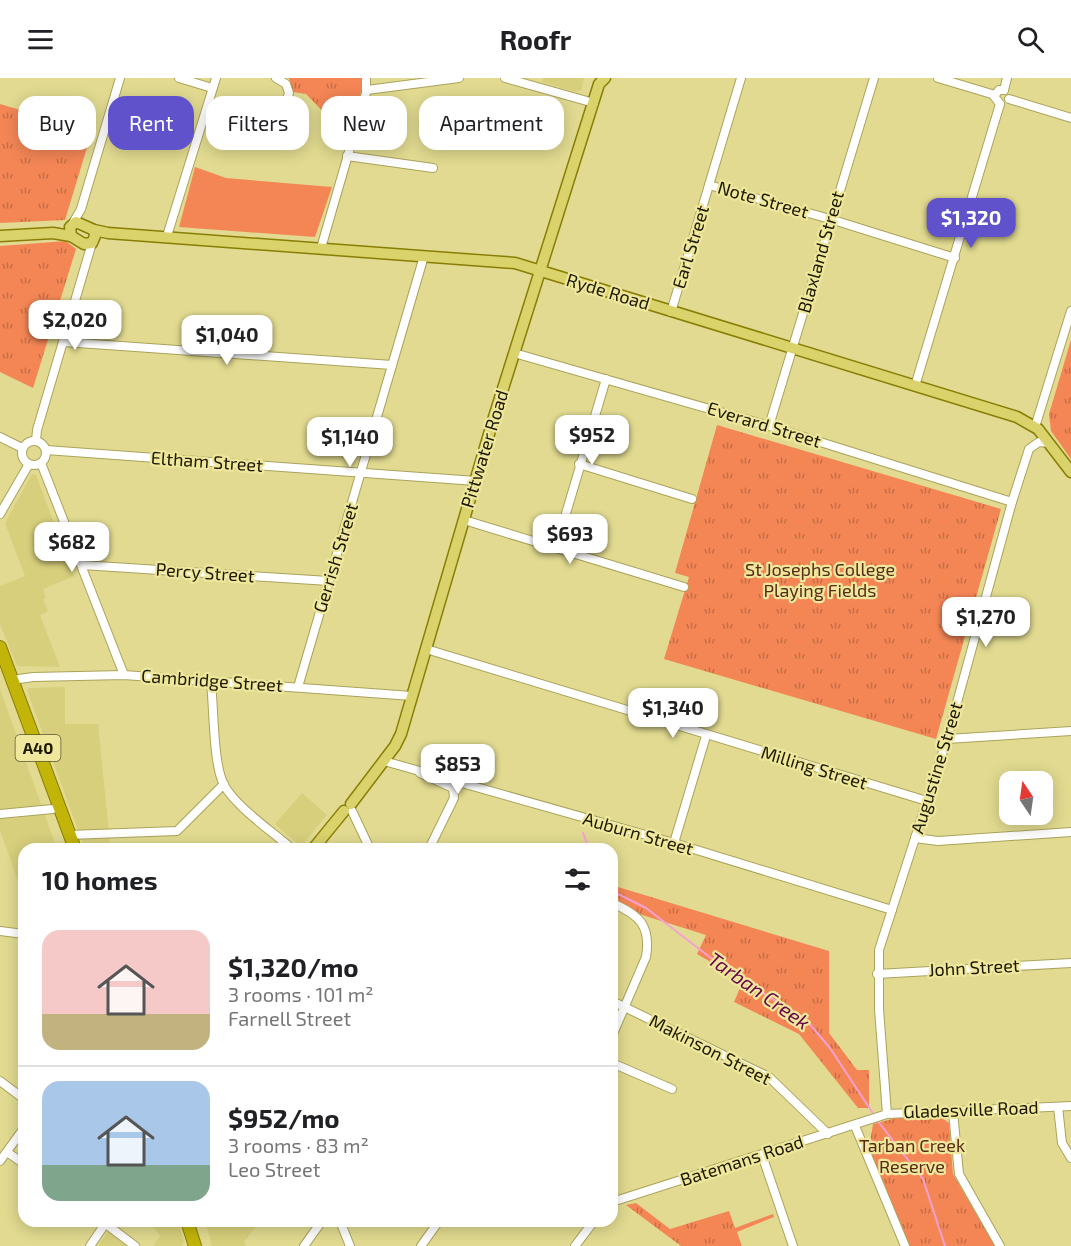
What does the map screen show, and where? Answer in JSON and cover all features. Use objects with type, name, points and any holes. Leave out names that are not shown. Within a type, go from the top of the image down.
[{"type":"highway","name":"A40","points":[[0,647],[72,843]]},
{"type":"highway","name":"A40","points":[[0,665],[66,843]]},
{"type":"highway","points":[[190,1227],[195,1246]]},
{"type":"highway","points":[[197,1227],[202,1246]]},
{"type":"main road","name":"Pittwater Road","points":[[318,843],[349,809],[399,740],[514,353],[601,80]]},
{"type":"main road","points":[[0,236],[53,233],[74,227]]},
{"type":"main road","points":[[74,227],[91,239]]},
{"type":"main road","points":[[74,227],[91,239]]},
{"type":"main road","name":"Ryde Road","points":[[91,239],[108,233],[167,236],[515,263],[1017,417],[1035,427],[1071,472]]},
{"type":"street","points":[[74,227],[120,78]]},
{"type":"street","points":[[178,78],[212,88]]},
{"type":"street","points":[[167,236],[216,78]]},
{"type":"street","points":[[276,78],[286,84],[288,96]]},
{"type":"street","points":[[321,248],[367,90],[366,78]]},
{"type":"street","points":[[367,90],[459,78]]},
{"type":"street","points":[[505,78],[594,103]]},
{"type":"street","name":"Earl Street","points":[[671,312],[741,78]]},
{"type":"street","name":"Blaxland Street","points":[[769,426],[874,78]]},
{"type":"street","points":[[938,78],[995,94]]},
{"type":"street","points":[[1004,90],[1007,78]]},
{"type":"street","points":[[1000,104],[995,100],[995,94],[999,90],[1008,92],[1009,99]]},
{"type":"street","points":[[915,386],[1000,104],[1009,99],[1071,118]]},
{"type":"street","points":[[347,156],[433,168]]},
{"type":"street","name":"Note Street","points":[[709,185],[830,219],[955,258]]},
{"type":"street","points":[[36,441],[37,430],[64,342],[91,239]]},
{"type":"street","name":"Gerrish Street","points":[[298,687],[424,256]]},
{"type":"street","points":[[1035,427],[1071,311]]},
{"type":"street","points":[[64,342],[392,365]]},
{"type":"street","name":"Everard Street","points":[[514,353],[769,426],[1012,502]]},
{"type":"street","points":[[556,547],[606,379]]},
{"type":"street","points":[[0,436],[22,448]]},
{"type":"street","points":[[22,448],[28,442],[36,441],[46,450],[41,463],[124,675]]},
{"type":"street","name":"Augustine Street","points":[[886,1115],[877,974],[879,950],[947,739],[1012,502],[1029,449],[1039,442],[1049,443]]},
{"type":"street","points":[[22,448],[23,458],[29,464],[41,463]]},
{"type":"street","name":"Eltham Street","points":[[46,450],[476,481]]},
{"type":"street","points":[[0,514],[29,464]]},
{"type":"street","points":[[579,464],[692,499]]},
{"type":"street","points":[[464,520],[684,587]]},
{"type":"street","name":"Percy Street","points":[[82,565],[329,581]]},
{"type":"street","name":"Milling Street","points":[[426,649],[706,736],[927,801]]},
{"type":"street","name":"Cambridge Street","points":[[12,680],[33,676],[124,675],[412,696]]},
{"type":"street","points":[[211,683],[218,761],[224,784],[233,798],[285,843]]},
{"type":"street","points":[[947,739],[1071,731]]},
{"type":"street","points":[[674,843],[706,736]]},
{"type":"street","name":"Auburn Street","points":[[384,761],[674,843],[892,910]]},
{"type":"street","points":[[411,768],[428,779],[453,788],[452,805],[432,843]]},
{"type":"street","points":[[69,835],[177,831],[224,784]]},
{"type":"street","points":[[0,814],[53,809]]},
{"type":"street","points":[[349,809],[367,843]]},
{"type":"street","points":[[915,838],[938,842],[1071,832]]},
{"type":"street","points":[[618,907],[637,918],[648,935],[646,957],[618,1023]]},
{"type":"street","points":[[0,931],[18,933]]},
{"type":"street","name":"John Street","points":[[877,974],[1071,963]]},
{"type":"street","name":"Makinson Street","points":[[618,1003],[769,1077],[828,1134]]},
{"type":"street","points":[[618,1066],[672,1089]]},
{"type":"street","points":[[0,1081],[18,1094]]},
{"type":"street","name":"Gladesville Road","points":[[872,1120],[886,1115],[1071,1106]]},
{"type":"street","points":[[1058,1107],[1062,1143],[1071,1158]]},
{"type":"street","points":[[953,1113],[959,1174],[1000,1246]]},
{"type":"street","name":"Batemans Road","points":[[618,1200],[872,1120]]},
{"type":"street","points":[[855,1126],[905,1246]]},
{"type":"street","points":[[0,1161],[18,1136]]},
{"type":"street","points":[[7,1152],[18,1160]]},
{"type":"street","points":[[762,1155],[793,1246]]},
{"type":"street","points":[[90,1246],[102,1227]]},
{"type":"street","points":[[111,1227],[135,1246]]},
{"type":"street","points":[[304,1246],[318,1227]]},
{"type":"street","points":[[342,1227],[350,1246]]},
{"type":"street","points":[[421,1246],[435,1227]]},
{"type":"street","points":[[575,1246],[589,1227]]},
{"type":"shaded area","points":[[543,78],[584,78],[581,90],[575,92],[542,82]]},
{"type":"shaded area","points":[[32,474],[36,475],[74,576],[43,589],[46,598],[43,599],[48,611],[40,615],[60,667],[17,666],[0,624],[0,586],[25,576],[5,523]]},
{"type":"shaded area","points":[[65,687],[65,724],[98,724],[110,843],[83,843],[27,690],[29,688]]},
{"type":"shaded area","points":[[0,689],[55,843],[18,843],[18,881],[0,830]]},
{"type":"shaded area","points":[[302,793],[327,815],[304,843],[297,843],[275,824]]},
{"type":"shaded area","points":[[153,1227],[180,1227],[184,1242],[181,1246],[153,1246],[160,1236]]},
{"type":"shaded area","points":[[207,1227],[255,1227],[244,1242],[246,1246],[212,1246]]},
{"type":"shaded area","points":[[108,1232],[127,1246],[98,1246]]},
{"type":"green space","points":[[289,78],[361,78],[360,96],[321,96],[321,110],[306,94],[293,92]]},
{"type":"green space","points":[[0,104],[18,109],[18,150],[86,150],[65,220],[0,223]]},
{"type":"green space","points":[[195,167],[226,178],[332,187],[315,237],[179,227]]},
{"type":"green space","points":[[66,241],[76,249],[33,388],[0,372],[0,246]]},
{"type":"green space","points":[[1071,340],[1071,459],[1051,431],[1049,414]]},
{"type":"green space","name":"St Josephs College Playing Fields","points":[[717,425],[1001,509],[936,739],[664,659],[689,577],[675,573]]},
{"type":"green space","points":[[618,887],[829,951],[829,1033],[857,1070],[869,1070],[869,1108],[858,1108],[799,1034],[734,1002],[743,981],[697,954],[706,935],[639,914],[618,903]]},
{"type":"green space","name":"Tarban Creek Reserve","points":[[941,1117],[949,1123],[953,1174],[995,1246],[909,1246],[869,1149],[873,1124],[896,1118]]},
{"type":"green space","points":[[636,1203],[670,1229],[729,1211],[735,1228],[773,1214],[774,1217],[737,1232],[742,1246],[681,1246],[626,1205]]},
{"type":"waterway","name":"Tarban Creek","points":[[583,833],[587,843]]},
{"type":"waterway","name":"Tarban Creek","points":[[618,894],[646,908],[724,968],[807,1021],[830,1048],[874,1115]]},
{"type":"waterway","name":"Tarban Creek","points":[[877,1120],[923,1179],[945,1246]]}]
